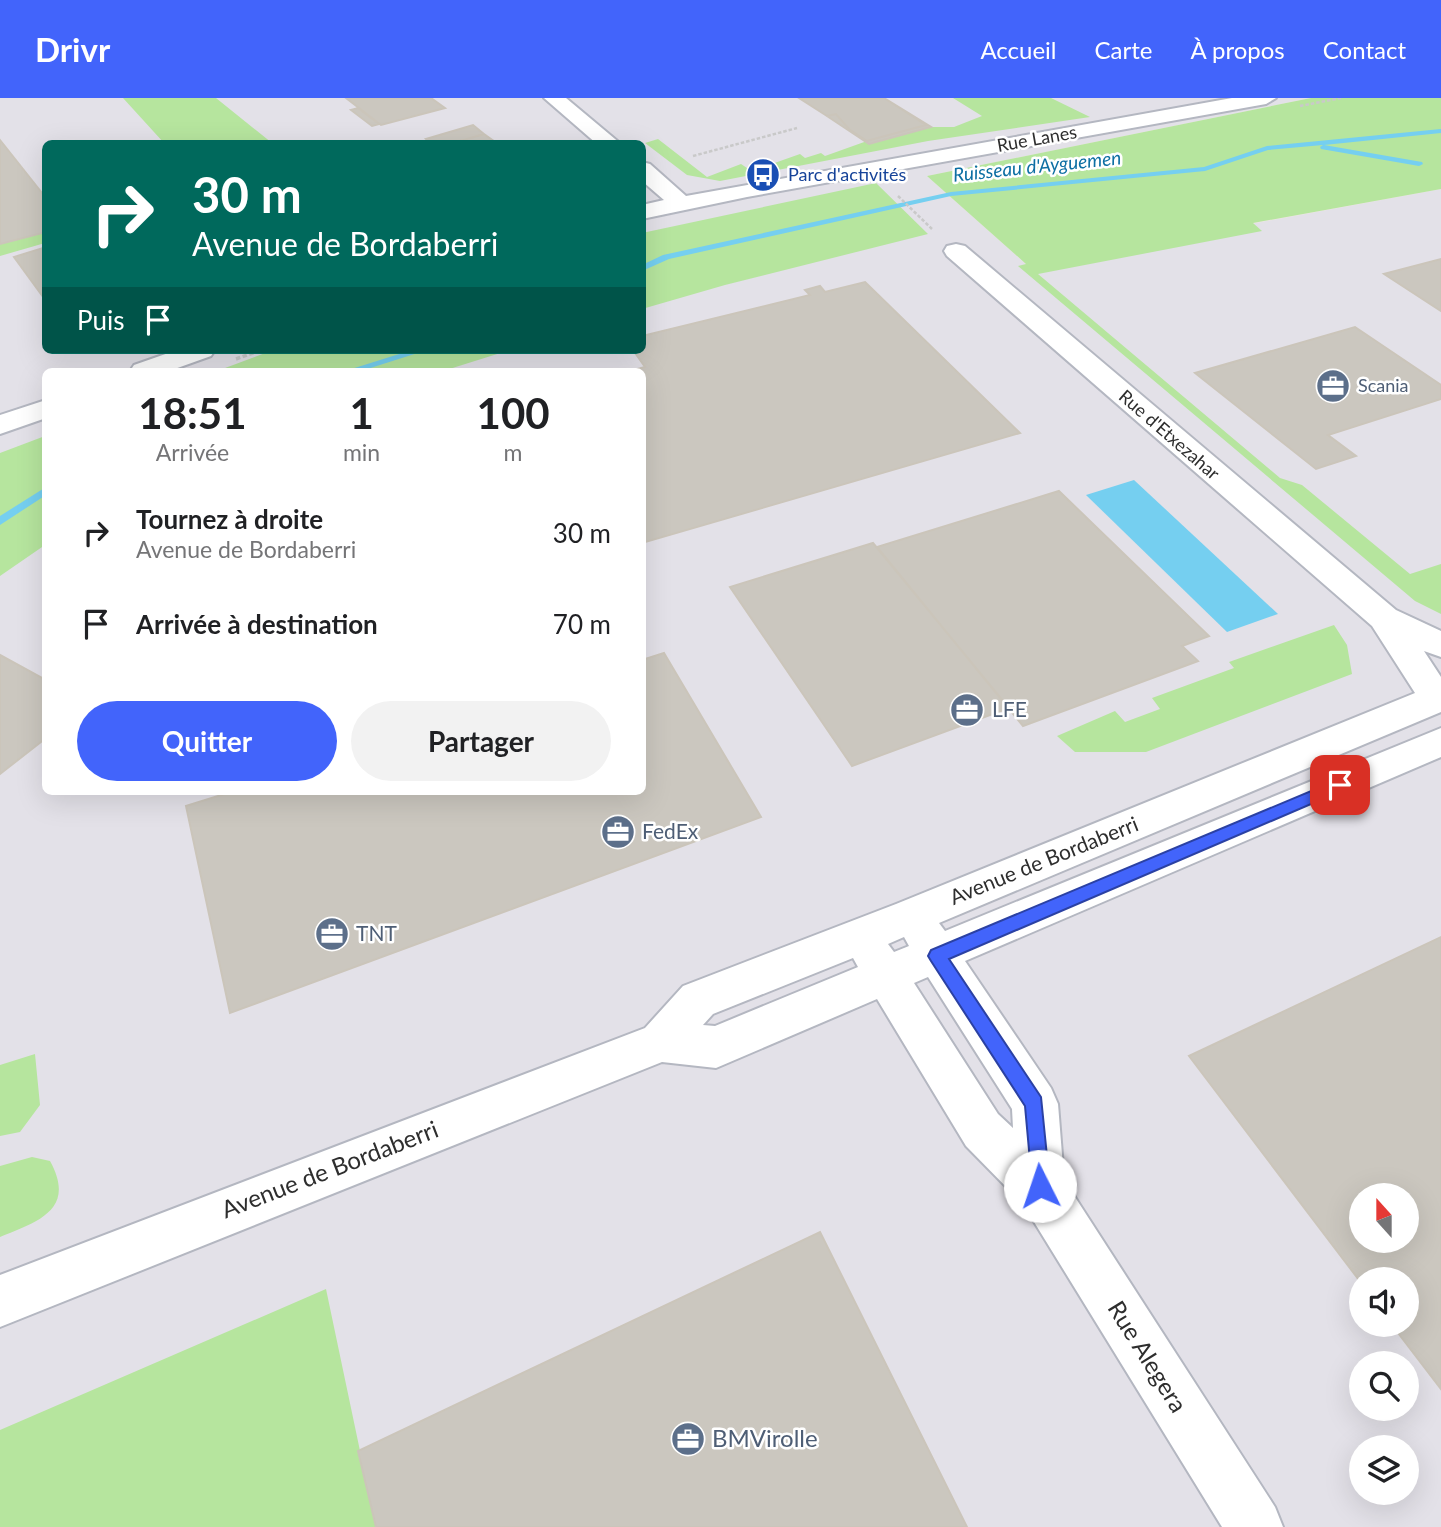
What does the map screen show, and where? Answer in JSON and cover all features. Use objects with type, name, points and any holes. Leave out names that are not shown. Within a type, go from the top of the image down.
[{"type":"street","name":"Rue Lanes","points":[[646,211],[681,202],[1266,98]]},
{"type":"street","points":[[545,99],[607,140],[629,130]]},
{"type":"street","points":[[646,172],[681,202]]},
{"type":"street","name":"Rue d'Etxezahar","points":[[946,243],[1384,618],[1439,698]]},
{"type":"street","points":[[153,368],[191,354]]},
{"type":"street","points":[[0,425],[42,409]]},
{"type":"street","name":"Rue d'Etxezahar","points":[[1384,618],[1441,645]]},
{"type":"street","name":"Avenue de Bordaberri","points":[[661,1042],[698,1000],[911,916],[1439,698]]},
{"type":"street","name":"Avenue de Bordaberri","points":[[0,1301],[661,1042],[716,1047],[1441,742]]},
{"type":"street","name":"Rue Alegera","points":[[911,916],[1035,1104],[1040,1186]]},
{"type":"street","name":"Rue Alegera","points":[[861,936],[982,1130],[1040,1186],[1255,1527]]},
{"type":"path","points":[[693,156],[797,128]]},
{"type":"path","points":[[892,190],[946,243]]},
{"type":"shaded area","points":[[0,98],[1311,98],[927,176],[1027,265],[1441,189],[1441,1527],[0,1527]]},
{"type":"green space","points":[[123,98],[216,98],[268,140],[161,140]]},
{"type":"green space","points":[[953,98],[1051,98],[1090,117],[928,141],[720,181],[687,175],[646,144],[658,139],[707,177],[741,164],[747,168],[762,164],[766,166],[800,154],[805,158],[821,153],[825,156],[867,141],[870,144],[931,127],[954,127],[982,116]]},
{"type":"green space","points":[[1311,98],[1441,98],[1441,189],[1253,223],[1262,231],[1038,274],[1280,478],[1302,485],[1410,574],[1441,564],[1441,614],[1415,601],[1018,266],[1026,264],[927,176]]},
{"type":"green space","points":[[876,183],[928,234],[646,308],[646,232]]},
{"type":"green space","points":[[42,233],[42,244],[0,256],[0,244]]},
{"type":"green space","points":[[262,354],[497,354],[453,368],[225,368]]},
{"type":"green space","points":[[42,437],[42,547],[0,576],[0,453]]},
{"type":"green space","points":[[1334,625],[1347,645],[1352,674],[1146,752],[1075,752],[1057,736],[1115,711],[1125,722],[1160,709],[1152,698],[1234,668],[1229,662]]},
{"type":"green space","points":[[35,1054],[40,1105],[20,1132],[0,1136],[0,1065]]},
{"type":"green space","points":[[32,1157],[50,1161],[59,1191],[56,1203],[39,1219],[0,1237],[0,1166]]},
{"type":"green space","points":[[326,1289],[376,1527],[0,1527],[0,1430]]},
{"type":"water","points":[[1134,480],[1278,614],[1227,632],[1086,495]]},
{"type":"building","points":[[346,98],[431,98],[445,108],[381,125]]},
{"type":"building","points":[[799,98],[884,98],[926,125],[867,141],[849,129],[836,114],[827,116]]},
{"type":"building","points":[[884,98],[931,127],[869,144],[827,116],[836,114],[849,129],[867,141],[926,125]]},
{"type":"building","points":[[358,108],[379,124],[372,126],[351,110]]},
{"type":"building","points":[[473,125],[484,134],[464,140],[426,139]]},
{"type":"building","points":[[484,134],[492,140],[464,140]]},
{"type":"building","points":[[0,140],[42,193],[42,233],[0,244]]},
{"type":"building","points":[[42,248],[42,296],[14,257]]},
{"type":"building","points":[[1441,259],[1441,311],[1384,274]]},
{"type":"building","points":[[865,282],[1020,433],[646,542],[646,368],[641,368],[645,367],[636,354],[646,354],[646,335],[810,295],[805,290],[820,286],[825,292]]},
{"type":"building","points":[[1355,327],[1441,385],[1441,399],[1328,435],[1356,456],[1316,469],[1195,373]]},
{"type":"building","points":[[1059,491],[1209,636],[1182,646],[1198,661],[1023,726],[877,547]]},
{"type":"building","points":[[873,543],[1009,708],[852,766],[730,587]]},
{"type":"building","points":[[664,653],[761,817],[230,1013],[186,806],[221,795],[646,795],[646,659]]},
{"type":"building","points":[[0,655],[42,678],[42,741],[0,774]]},
{"type":"building","points":[[1441,937],[1441,1389],[1419,1360],[1419,1351],[1412,1351],[1401,1337],[1419,1337],[1419,1267],[1349,1267],[1189,1056]]},
{"type":"building","points":[[820,1232],[967,1527],[376,1527],[358,1451]]},
{"type":"waterway","name":"Ruisseau d'Ayguemen","points":[[646,266],[666,257],[951,194],[1205,169],[1267,148],[1441,131]]},
{"type":"waterway","points":[[1324,147],[1419,164]]},
{"type":"waterway","name":"Ruisseau d'Ayguemen","points":[[360,368],[408,354]]},
{"type":"waterway","name":"Ruisseau d'Ayguemen","points":[[0,521],[42,493]]},
{"type":"place","name":"Parc d'activités","points":[[763,175]]},
{"type":"place","name":"Scania","points":[[1333,386]]},
{"type":"place","name":"LFE","points":[[967,710]]},
{"type":"place","name":"FedEx","points":[[618,832]]},
{"type":"place","name":"TNT","points":[[332,934]]},
{"type":"place","name":"BMVirolle","points":[[688,1439]]},
{"type":"route","points":[[1040,1186],[1035,1104],[937,956],[1340,785]]}]
